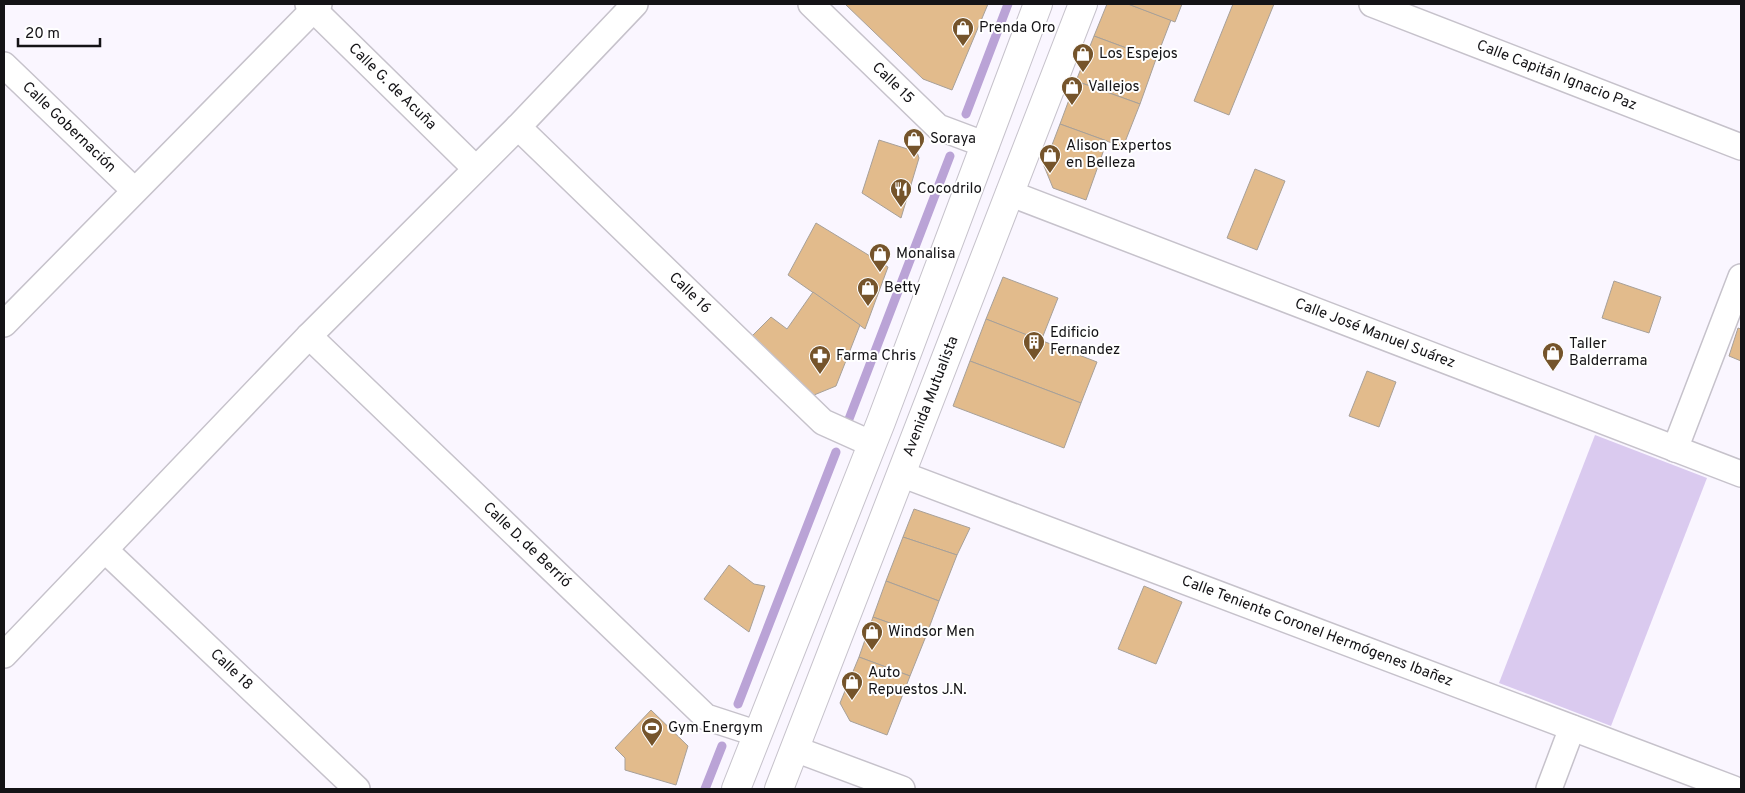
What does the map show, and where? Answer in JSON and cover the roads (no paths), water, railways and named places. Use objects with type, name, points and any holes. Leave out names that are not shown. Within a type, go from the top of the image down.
[{"type":"main road","points":[[736,789],[872,444],[1038,4]]},
{"type":"main road","name":"Avenida Mutualista","points":[[779,789],[1083,4]]},
{"type":"street","points":[[4,655],[309,336],[518,127],[635,4]]},
{"type":"street","name":"Calle 15","points":[[811,4],[938,128],[986,145]]},
{"type":"street","name":"Calle Capitán Ignacio Paz","points":[[1372,4],[1741,147]]},
{"type":"street","points":[[4,324],[313,6]]},
{"type":"street","name":"Calle G. de Acuña","points":[[313,6],[475,168]]},
{"type":"street","name":"Calle Gobernación","points":[[4,65],[134,190]]},
{"type":"street","name":"Calle 16","points":[[518,127],[823,422],[872,444]]},
{"type":"street","name":"Calle José Manuel Suárez","points":[[1010,193],[1741,474]]},
{"type":"street","points":[[1675,449],[1741,277]]},
{"type":"street","name":"Calle D. de Berrió","points":[[309,336],[706,717],[758,734]]},
{"type":"street","name":"Calle Teniente Coronel Hermógenes Ibañez","points":[[901,474],[1734,789]]},
{"type":"street","name":"Calle 18","points":[[105,550],[357,789]]},
{"type":"street","points":[[1549,789],[1572,728]]},
{"type":"street","points":[[796,749],[902,789]]},
{"type":"waterway","points":[[966,114],[1008,4]]},
{"type":"waterway","points":[[849,419],[950,156]]},
{"type":"waterway","points":[[738,704],[836,452]]},
{"type":"waterway","points":[[705,789],[722,746]]},
{"type":"place","name":"Prenda Oro","points":[[963,47]]},
{"type":"place","name":"Los Espejos","points":[[1083,73]]},
{"type":"place","name":"Vallejos","points":[[1072,106]]},
{"type":"place","name":"Soraya","points":[[914,158]]},
{"type":"place","name":"Alison Expertos en Belleza","points":[[1050,174]]},
{"type":"place","name":"Cocodrilo","points":[[901,208]]},
{"type":"place","name":"Monalisa","points":[[880,273]]},
{"type":"place","name":"Betty","points":[[868,307]]},
{"type":"place","name":"Edificio Fernandez","points":[[1034,361]]},
{"type":"place","name":"Taller Balderrama","points":[[1553,372]]},
{"type":"place","name":"Farma Chris","points":[[820,375]]},
{"type":"place","name":"Windsor Men","points":[[872,651]]},
{"type":"place","name":"Auto Repuestos J.N.","points":[[852,701]]},
{"type":"place","name":"Gym Energym","points":[[652,747]]}]
